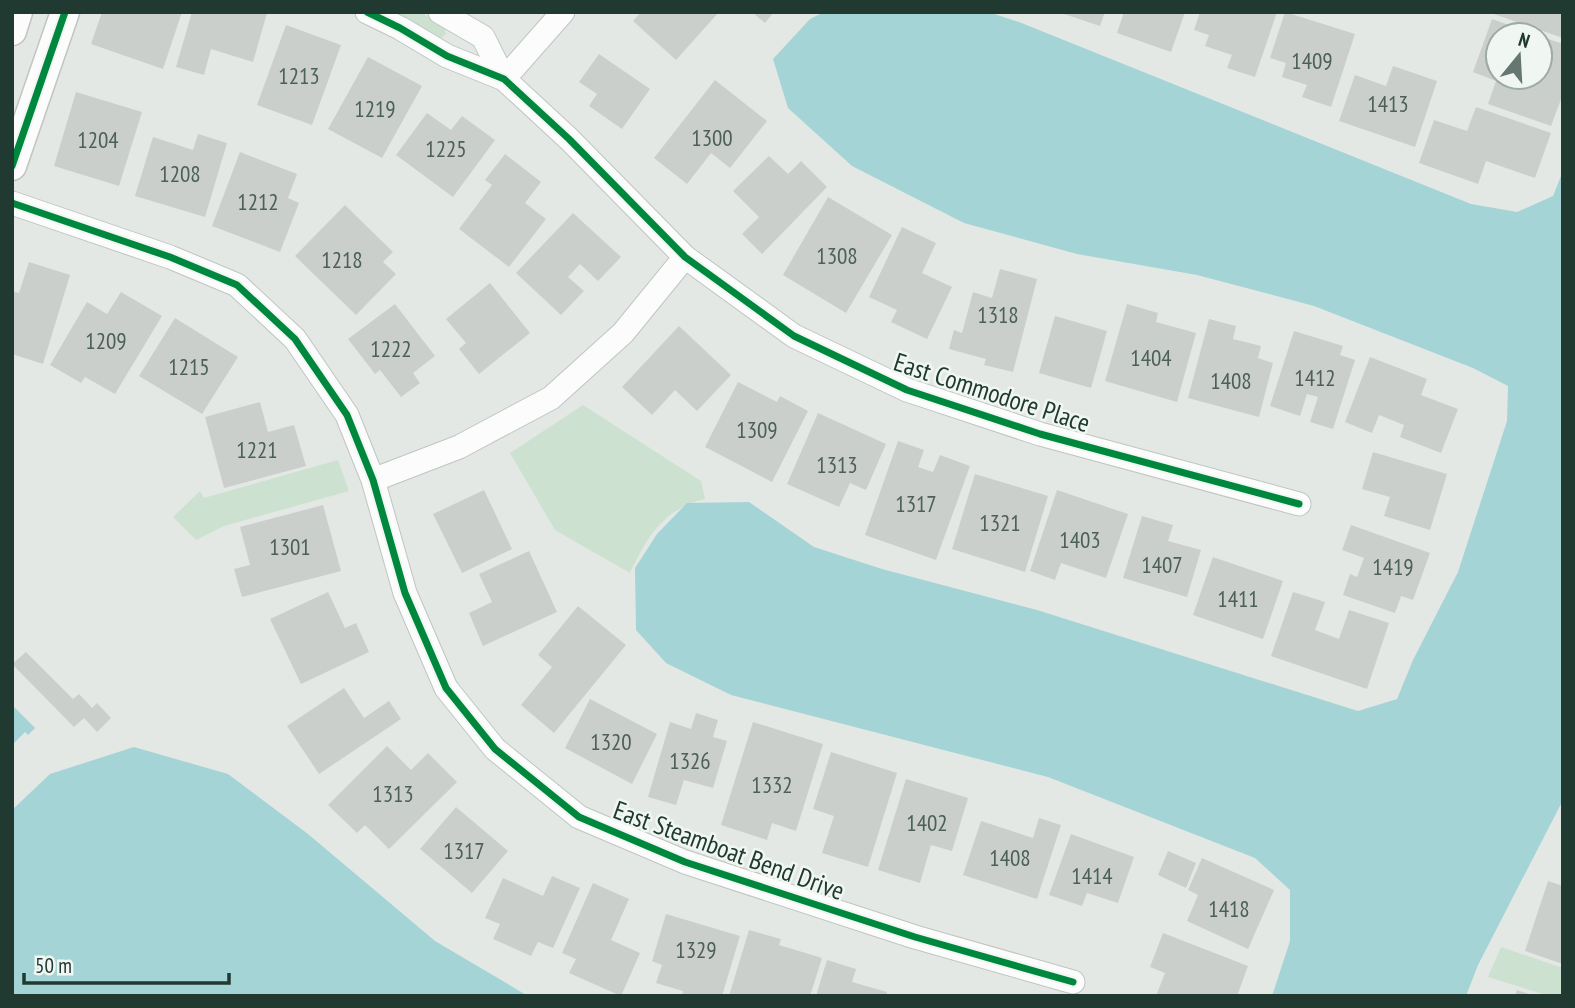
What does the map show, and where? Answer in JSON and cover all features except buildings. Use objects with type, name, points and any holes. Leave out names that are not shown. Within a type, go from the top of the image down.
[{"type":"street","points":[[12,31],[18,12]]},
{"type":"street","points":[[12,166],[65,12]]},
{"type":"street","name":"East Commodore Place","points":[[367,12],[447,56],[503,79],[569,139],[685,257],[794,336],[907,390],[1040,434],[1299,504]]},
{"type":"street","name":"East Commodore Place","points":[[440,12],[483,37],[503,79]]},
{"type":"street","points":[[503,79],[563,12]]},
{"type":"street","name":"East Steamboat Bend Drive","points":[[12,204],[170,257],[237,285],[295,338],[347,415],[373,480],[405,593],[446,688],[495,749],[579,817],[685,862],[915,937],[1073,982]]},
{"type":"street","points":[[373,480],[459,447],[551,398],[623,332],[685,257]]},
{"type":"green space","points":[[395,12],[420,12],[444,26],[446,34],[441,38],[436,36]]},
{"type":"green space","points":[[583,405],[701,481],[705,499],[678,509],[658,526],[630,573],[555,530],[510,453]]},
{"type":"green space","points":[[338,460],[349,491],[224,526],[196,540],[173,517],[200,491],[204,498]]},
{"type":"green space","points":[[1501,947],[1563,968],[1563,996],[1549,996],[1488,977]]},
{"type":"water","points":[[824,12],[988,12],[1019,22],[1471,204],[1517,212],[1553,196],[1563,171],[1563,800],[1478,965],[1466,996],[1272,996],[1290,941],[1290,890],[1255,858],[1048,777],[731,695],[666,663],[636,630],[635,568],[657,534],[687,503],[749,502],[814,547],[882,569],[1037,610],[1358,711],[1397,699],[1413,660],[1458,572],[1507,421],[1508,386],[1473,368],[1314,306],[1197,275],[1077,254],[964,223],[852,166],[788,108],[773,59],[810,19]]},
{"type":"water","points":[[12,705],[35,728],[28,735],[25,732],[12,745]]},
{"type":"water","points":[[134,747],[228,774],[308,834],[435,941],[528,996],[12,996],[12,810],[50,774]]},
{"type":"cycle path","points":[[12,166],[65,12]]},
{"type":"cycle path","points":[[367,12],[447,56],[504,79],[569,139],[685,257],[794,336],[907,390],[1040,434],[1299,504]]},
{"type":"cycle path","points":[[12,203],[170,257],[237,285],[295,339],[347,415],[373,480],[405,593],[446,688],[495,749],[579,817],[685,862],[915,937],[1073,982]]}]
